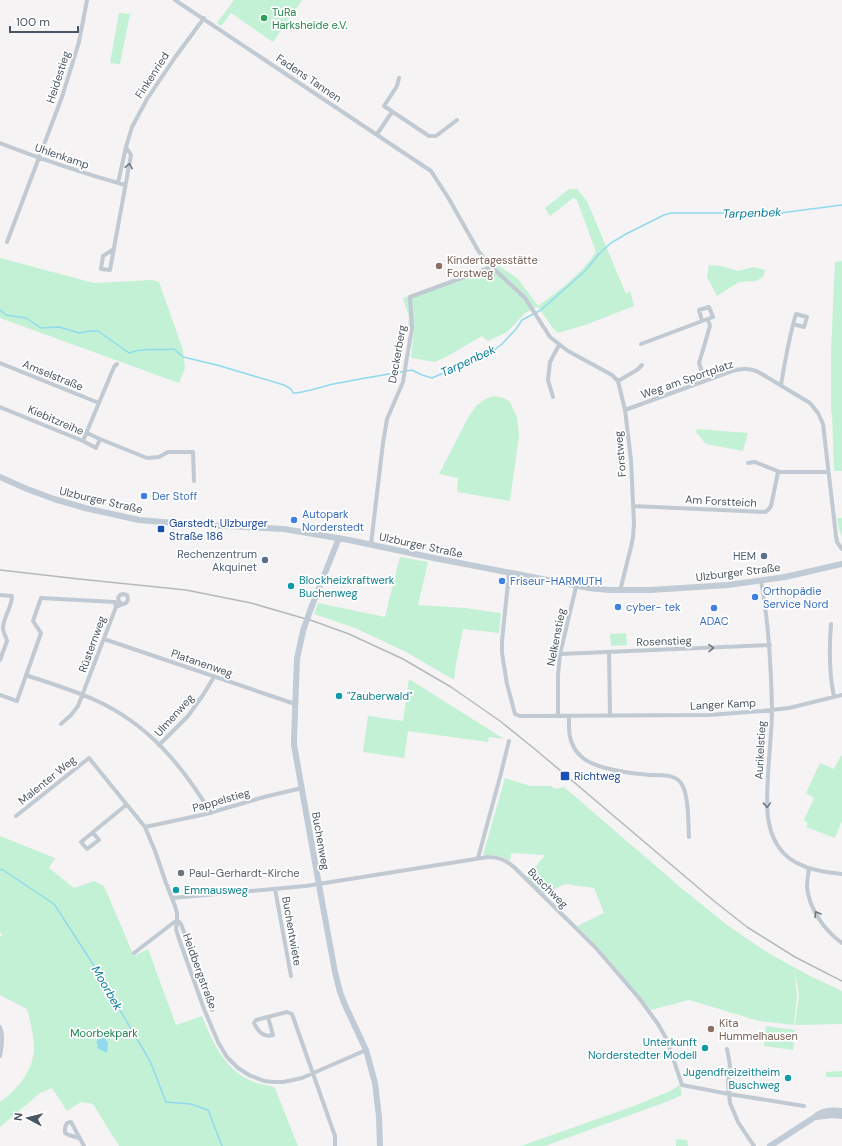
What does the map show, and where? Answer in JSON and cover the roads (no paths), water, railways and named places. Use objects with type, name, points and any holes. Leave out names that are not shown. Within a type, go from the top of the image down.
[{"type":"main road","name":"Ulzburger Straße","points":[[0,477],[60,501],[140,520],[272,528],[371,544],[576,586],[620,591],[728,585],[761,581],[842,564]]},
{"type":"main road","name":"Buchenweg","points":[[339,538],[303,631],[297,659],[294,745],[318,885],[335,972],[340,992],[371,1064],[379,1117],[380,1146]]},
{"type":"main road","points":[[770,1146],[819,1113],[825,1111],[842,1111]]},
{"type":"main road","points":[[815,1117],[832,1115],[842,1116]]},
{"type":"street","name":"Heidestieg","points":[[7,242],[62,97],[77,46],[87,0]]},
{"type":"street","name":"Fadens Tannen","points":[[175,0],[431,171],[449,199],[478,252],[492,267]]},
{"type":"street","name":"Finkenried","points":[[118,183],[132,127],[147,99],[204,18]]},
{"type":"street","points":[[399,78],[397,86],[384,106],[392,112],[429,136],[436,136],[457,120]]},
{"type":"street","points":[[377,134],[392,112]]},
{"type":"street","name":"Uhlenkamp","points":[[0,142],[82,173],[125,185]]},
{"type":"street","name":"Finkenried","points":[[114,249],[103,256],[102,269],[110,270],[114,249],[125,185],[131,155],[126,147]]},
{"type":"street","points":[[492,267],[525,298],[550,337],[568,351],[612,375],[618,381],[637,370],[642,365]]},
{"type":"street","name":"Deckerberg","points":[[371,544],[386,419],[403,382],[412,328],[410,297],[492,267]]},
{"type":"street","points":[[641,344],[713,317],[709,306],[699,310],[702,320]]},
{"type":"street","points":[[705,381],[699,363],[710,326],[708,319]]},
{"type":"street","points":[[781,385],[787,346],[793,324]]},
{"type":"street","points":[[553,397],[548,380],[550,362],[559,345]]},
{"type":"street","name":"Amselstraße","points":[[0,363],[98,403]]},
{"type":"street","points":[[83,441],[98,403],[114,367],[117,364]]},
{"type":"street","name":"Weg am Sportplatz","points":[[625,410],[735,370],[745,369],[758,372],[808,401],[818,413],[823,424],[836,536],[842,550]]},
{"type":"street","name":"Forstweg","points":[[618,381],[625,410],[630,450],[633,506],[633,537],[620,591]]},
{"type":"street","name":"Kiebitzreihe","points":[[0,407],[83,441],[96,448],[100,439]]},
{"type":"street","name":"Kiebitzreihe","points":[[87,433],[148,458],[159,457],[168,452],[193,452],[194,481]]},
{"type":"street","points":[[748,463],[755,462],[778,472],[828,472]]},
{"type":"street","name":"Am Forstteich","points":[[633,506],[765,512],[770,507],[778,472]]},
{"type":"street","name":"Langer Kamp","points":[[509,573],[502,653],[507,684],[515,714],[520,716],[709,715],[802,706],[842,695]]},
{"type":"street","name":"Aurikelstieg","points":[[761,581],[770,645],[772,710],[767,796],[768,819],[773,837],[788,858],[809,868],[842,874]]},
{"type":"street","name":"Nelkenstieg","points":[[558,716],[558,675],[560,654],[576,586]]},
{"type":"street","points":[[116,607],[118,598],[121,594],[127,595],[128,600],[123,604],[119,602],[118,598]]},
{"type":"street","points":[[0,595],[12,596],[12,601],[3,626],[3,632],[7,640],[0,660]]},
{"type":"street","points":[[0,695],[17,701],[41,633],[33,622],[41,598],[115,602],[116,607]]},
{"type":"street","name":"Rüsternweg","points":[[61,724],[78,706],[116,607],[123,604]]},
{"type":"street","points":[[831,624],[830,666],[831,684],[834,697]]},
{"type":"street","name":"Platanenweg","points":[[104,639],[295,704]]},
{"type":"street","name":"Rosenstieg","points":[[560,654],[770,645]]},
{"type":"street","points":[[609,652],[610,716]]},
{"type":"street","points":[[26,675],[83,695],[124,716],[147,734],[172,758],[185,774],[210,813]]},
{"type":"street","name":"Ulmenweg","points":[[159,745],[188,716],[214,677]]},
{"type":"street","points":[[569,716],[570,737],[574,748],[583,758],[613,770],[678,778],[682,783],[686,795],[689,837]]},
{"type":"street","points":[[478,858],[509,741]]},
{"type":"street","name":"Heidbergstraße","points":[[89,758],[145,827],[177,913],[176,931],[204,1009],[218,1042],[227,1057],[244,1072],[255,1078],[283,1082],[302,1078],[366,1050]]},
{"type":"street","name":"Malenter Weg","points":[[16,816],[89,758]]},
{"type":"street","name":"Pappelstieg","points":[[145,827],[210,813],[264,796],[302,788]]},
{"type":"street","points":[[93,833],[126,805]]},
{"type":"street","name":"Buschweg","points":[[172,898],[318,885],[478,858],[495,857],[503,859],[509,863],[596,948],[639,998],[658,1024],[667,1040],[682,1085],[729,1094]]},
{"type":"street","points":[[809,868],[807,887],[812,907],[826,927],[842,944]]},
{"type":"street","name":"Buchentwiete","points":[[275,889],[291,976]]},
{"type":"street","points":[[134,953],[177,920],[181,924],[212,1010]]},
{"type":"street","points":[[268,1016],[273,1035],[268,1036],[261,1034],[256,1028],[254,1023],[256,1020],[268,1016],[287,1012],[292,1014],[335,1136],[335,1146]]},
{"type":"street","points":[[0,1027],[2,1031],[3,1045],[0,1056]]},
{"type":"street","points":[[727,1048],[730,1065],[728,1083],[730,1103],[734,1115],[754,1146]]},
{"type":"street","points":[[729,1094],[804,1106]]},
{"type":"street","points":[[80,1138],[84,1146]]},
{"type":"water","points":[[102,1035],[108,1042],[107,1053],[97,1048],[98,1045],[96,1042]]},
{"type":"waterway","name":"Tarpenbek","points":[[0,310],[6,315],[26,318],[41,328],[59,327],[79,333],[98,331],[129,353],[140,350],[174,349],[183,357],[217,365],[284,385],[291,389],[293,393],[412,370],[432,378],[452,367],[491,352],[501,345],[522,320],[541,310],[585,271],[599,254],[611,243],[664,215],[671,213],[780,213],[842,205]]},
{"type":"waterway","name":"Moorbek","points":[[0,870],[3,870],[54,904],[93,964],[150,1061],[166,1102],[191,1104],[208,1110],[222,1146]]},
{"type":"railway","points":[[0,570],[186,590],[251,603],[313,621],[349,634],[403,659],[451,687],[500,721],[747,927],[795,957],[842,981]]},
{"type":"place","name":"TuRa Harksheide e.V.","points":[[264,18]]},
{"type":"place","name":"Kindertagesstätte Forstweg","points":[[439,266]]},
{"type":"place","name":"Der Stoff","points":[[144,496]]},
{"type":"place","name":"Autopark Norderstedt","points":[[294,520]]},
{"type":"place","name":"Garstedt, Ulzburger Straße 186","points":[[161,529]]},
{"type":"place","name":"HEM","points":[[764,556]]},
{"type":"place","name":"Rechenzentrum Akquinet","points":[[265,560]]},
{"type":"place","name":"Friseur-HARMUTH","points":[[502,581]]},
{"type":"place","name":"Blockheizkraftwerk Buchenweg","points":[[291,586]]},
{"type":"place","name":"Orthopädie Service Nord","points":[[755,597]]},
{"type":"place","name":"cyber- tek","points":[[618,607]]},
{"type":"place","name":"ADAC","points":[[714,608]]},
{"type":"place","name":"\"Zauberwald\"","points":[[339,696]]},
{"type":"place","name":"Richtweg","points":[[565,776]]},
{"type":"place","name":"Paul-Gerhardt-Kirche","points":[[181,873]]},
{"type":"place","name":"Emmausweg","points":[[176,890]]},
{"type":"place","name":"Kita Hummelhausen","points":[[711,1029]]},
{"type":"place","name":"Unterkunft Norderstedter Modell","points":[[705,1048]]},
{"type":"place","name":"Jugendfreizeitheim Buschweg","points":[[788,1078]]},
{"type":"park label","name":"Moorbekpark","points":[[104,1033]]}]
